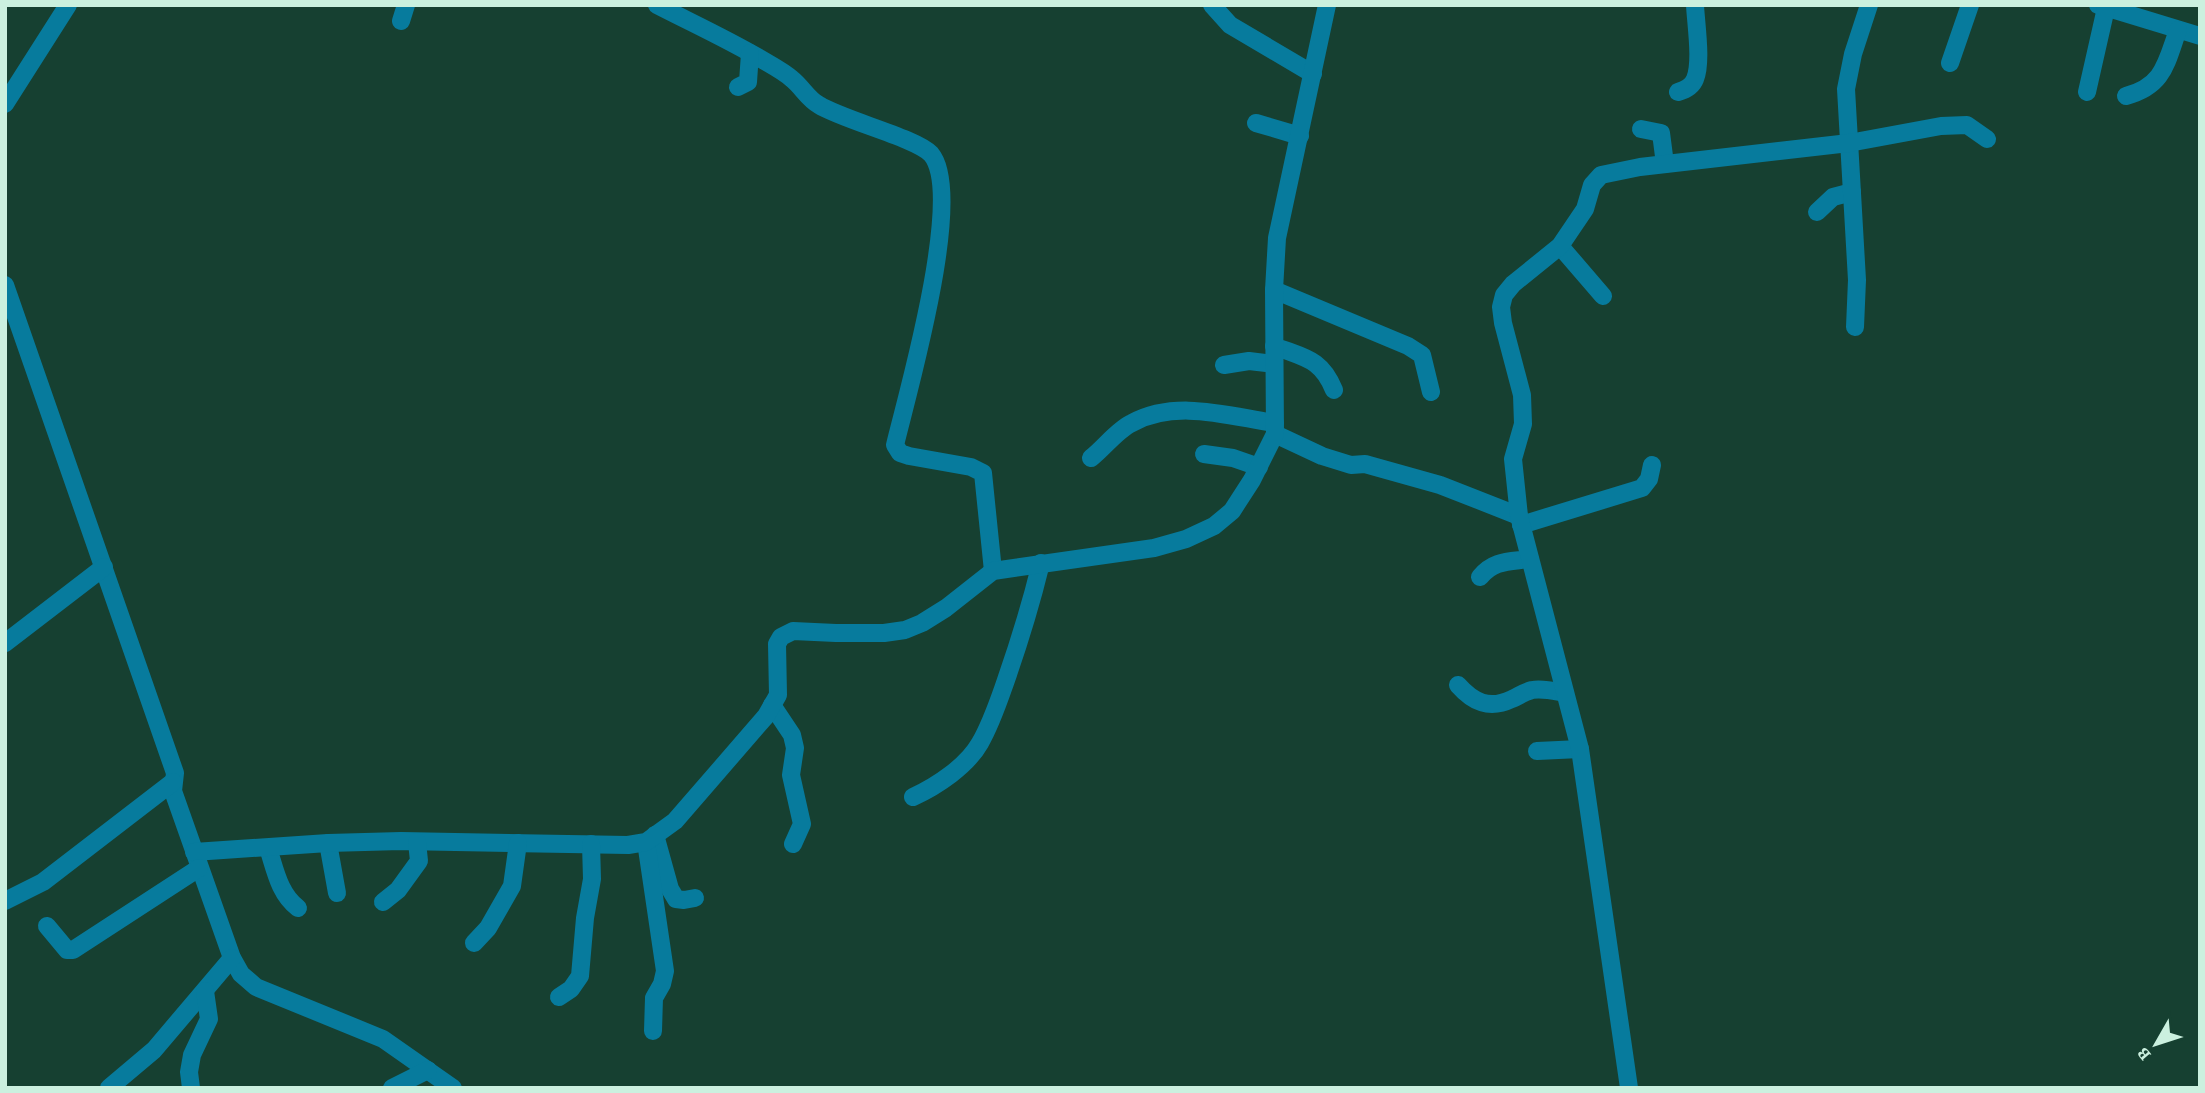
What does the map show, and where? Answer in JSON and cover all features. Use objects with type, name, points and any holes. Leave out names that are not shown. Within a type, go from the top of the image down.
[{"type":"street","points":[[5,104],[68,5]]},
{"type":"street","points":[[657,5],[750,53],[792,79],[816,104],[915,144],[930,153],[939,168],[942,217],[936,268],[895,445],[900,453],[909,456],[971,467],[983,473],[993,570]]},
{"type":"street","points":[[1212,5],[1230,25],[1313,74]]},
{"type":"street","points":[[47,926],[60,944],[67,950],[73,950],[196,860],[268,848],[328,843],[417,842],[628,845],[651,839],[675,821],[766,716],[778,695],[777,644],[781,637],[793,631],[836,634],[905,630],[946,608],[993,570],[1154,548],[1186,539],[1214,526],[1232,511],[1259,467],[1275,429],[1274,290],[1277,238],[1327,5]]},
{"type":"street","points":[[1678,92],[1695,82],[1695,5]]},
{"type":"street","points":[[1855,327],[1857,280],[1846,89],[1868,5]]},
{"type":"street","points":[[1950,64],[1970,5]]},
{"type":"street","points":[[2087,92],[2102,6],[2200,36]]},
{"type":"street","points":[[2126,96],[2140,92],[2162,75],[2178,30]]},
{"type":"street","points":[[738,87],[748,82],[750,53]]},
{"type":"street","points":[[1256,124],[1300,136]]},
{"type":"street","points":[[1629,1088],[1580,748],[1520,520],[1513,459],[1523,424],[1522,395],[1503,323],[1501,307],[1504,295],[1513,284],[1560,246],[1585,209],[1589,192],[1601,175],[1665,164],[1849,143],[1941,125],[1967,125],[1987,139]]},
{"type":"street","points":[[1640,129],[1661,133],[1665,164]]},
{"type":"street","points":[[1817,212],[1833,197],[1852,192]]},
{"type":"street","points":[[1560,246],[1603,296]]},
{"type":"street","points":[[5,285],[175,773],[173,792],[232,958],[241,974],[256,987],[383,1039],[453,1088]]},
{"type":"street","points":[[1274,290],[1408,346],[1422,355],[1431,392]]},
{"type":"street","points":[[1224,365],[1274,355],[1316,363],[1328,373],[1334,390]]},
{"type":"street","points":[[1091,458],[1129,424],[1157,412],[1181,410],[1275,429],[1322,456],[1352,465],[1366,464],[1440,485],[1520,520],[1642,488],[1649,479],[1652,465]]},
{"type":"street","points":[[1204,454],[1233,458],[1259,467]]},
{"type":"street","points":[[1480,577],[1495,564],[1530,559]]},
{"type":"street","points":[[913,797],[927,791],[958,768],[979,744],[998,704],[1027,622],[1041,563]]},
{"type":"street","points":[[5,643],[104,567]]},
{"type":"street","points":[[1458,685],[1478,703],[1499,704],[1540,689],[1565,693]]},
{"type":"street","points":[[772,705],[792,735],[795,748],[790,775],[803,824],[793,844]]},
{"type":"street","points":[[1537,751],[1580,748]]},
{"type":"street","points":[[5,901],[43,882],[173,782]]},
{"type":"street","points":[[651,839],[676,899],[695,898]]},
{"type":"street","points":[[651,839],[665,971],[662,984],[654,998],[653,1031]]},
{"type":"street","points":[[383,902],[406,881],[419,861],[417,842]]},
{"type":"street","points":[[328,843],[337,893]]},
{"type":"street","points":[[474,943],[488,928],[512,886],[519,843]]},
{"type":"street","points":[[559,997],[570,989],[580,976],[585,918],[592,879],[592,844]]},
{"type":"street","points":[[268,848],[283,892],[298,908]]},
{"type":"street","points":[[109,1088],[154,1050],[232,958]]},
{"type":"street","points":[[191,1088],[189,1072],[192,1055],[209,1019],[205,991]]},
{"type":"street","points":[[392,1088],[428,1070]]}]
